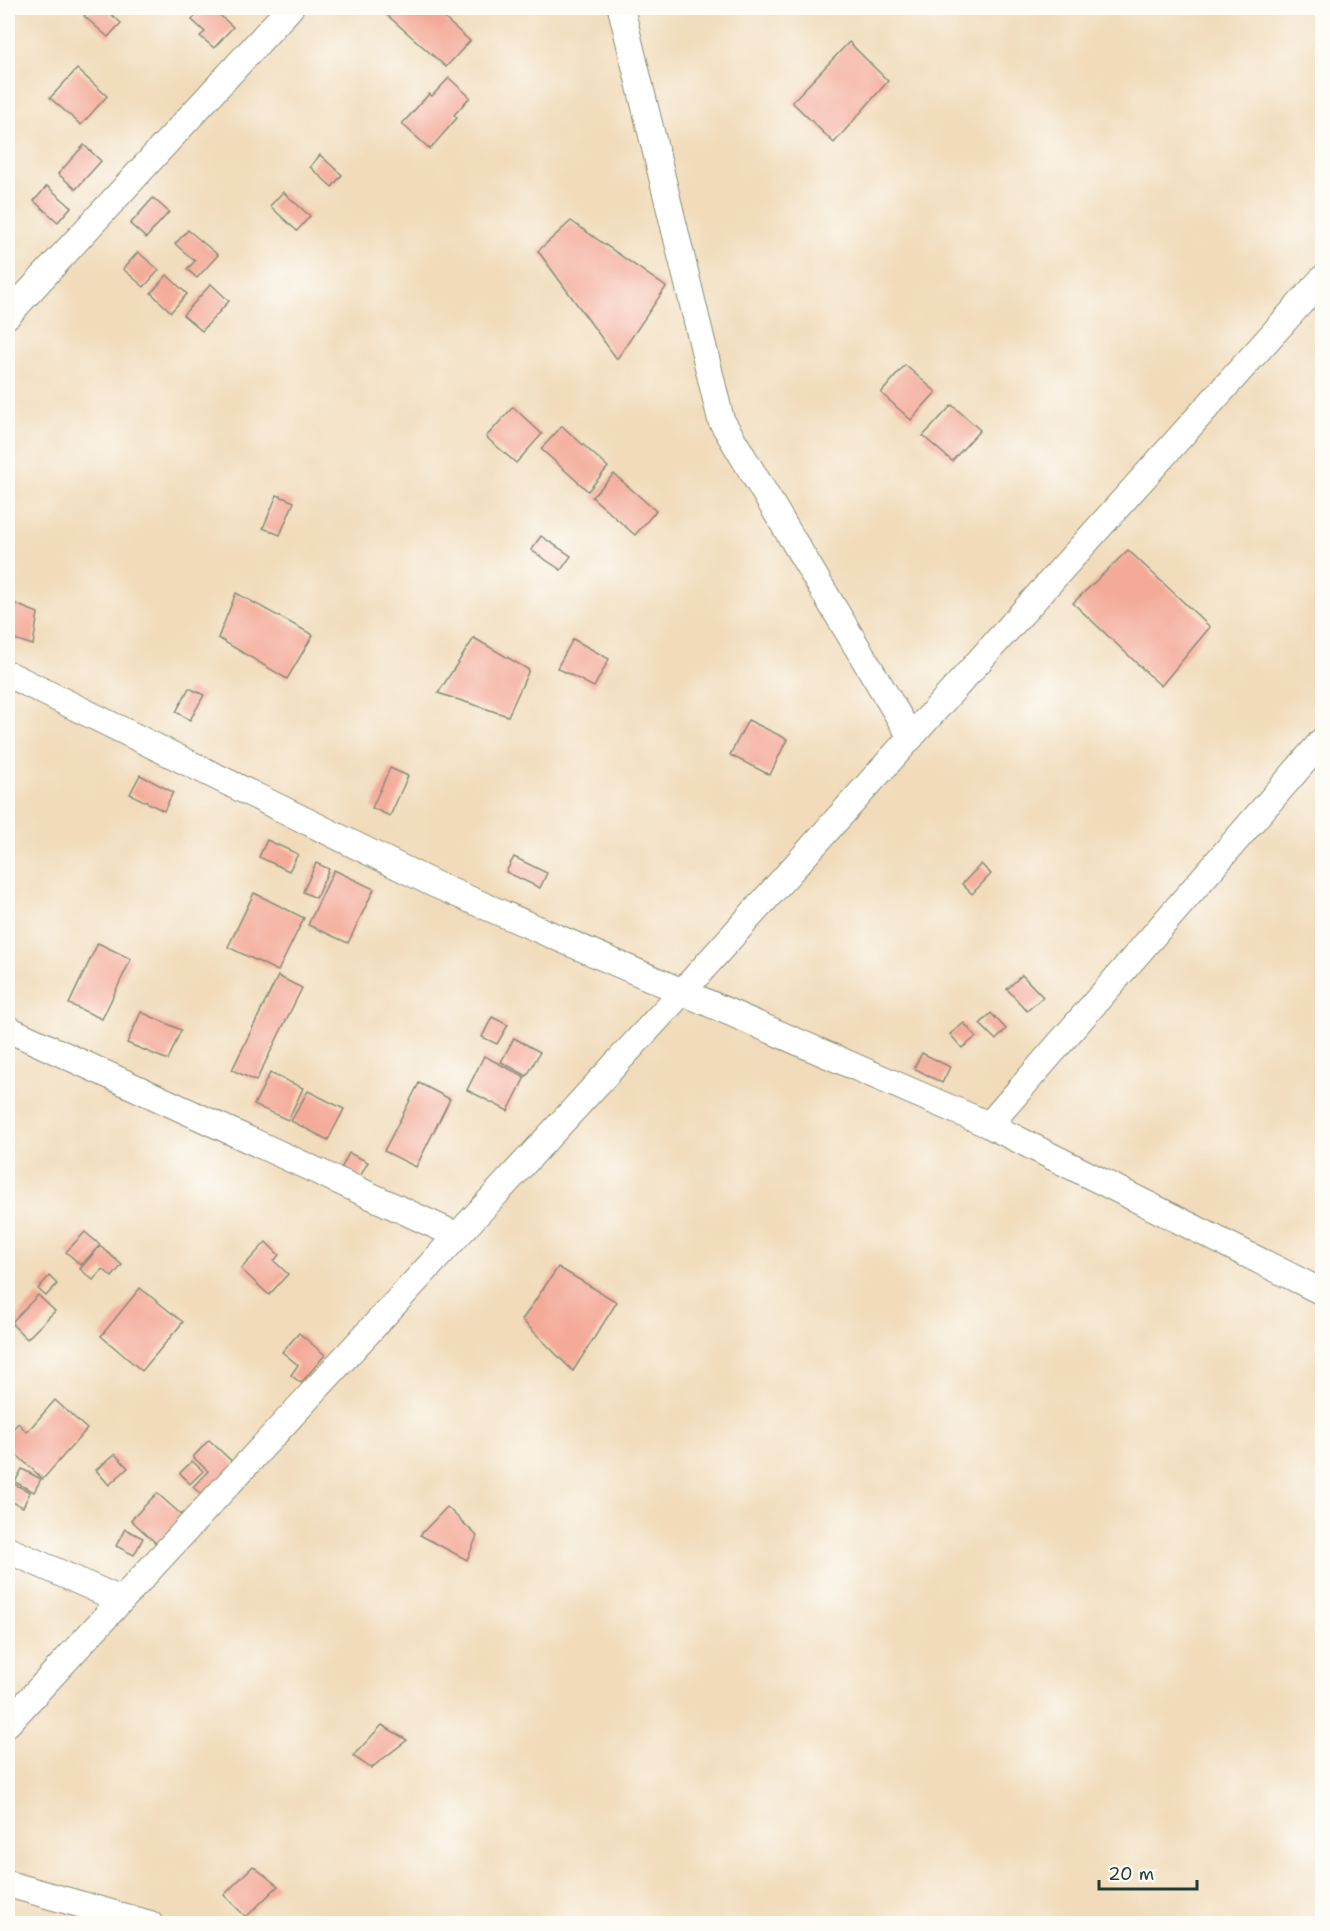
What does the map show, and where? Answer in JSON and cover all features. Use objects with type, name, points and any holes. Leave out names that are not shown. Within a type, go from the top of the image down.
[{"type":"street","points":[[8,315],[290,8]]},
{"type":"street","points":[[621,8],[721,420],[911,737]]},
{"type":"street","points":[[8,1723],[682,992],[1323,279]]},
{"type":"street","points":[[8,674],[434,884],[989,1125],[1323,1292]]},
{"type":"street","points":[[989,1125],[1323,741]]},
{"type":"street","points":[[8,1029],[456,1235]]},
{"type":"street","points":[[8,1550],[121,1600]]},
{"type":"street","points":[[8,1884],[150,1923]]},
{"type":"building","points":[[92,8],[104,8],[121,23],[108,37],[84,16]]},
{"type":"building","points":[[203,8],[212,8],[233,27],[214,48],[200,36],[205,32],[192,20]]},
{"type":"building","points":[[379,8],[433,8],[470,41],[446,67]]},
{"type":"building","points":[[849,42],[888,81],[834,143],[792,102]]},
{"type":"building","points":[[77,69],[107,96],[81,125],[50,98]]},
{"type":"building","points":[[449,78],[470,97],[454,115],[457,118],[430,149],[402,124],[429,94],[432,96]]},
{"type":"building","points":[[84,145],[101,161],[76,189],[58,174]]},
{"type":"building","points":[[320,155],[342,175],[332,187],[310,167]]},
{"type":"building","points":[[47,186],[71,207],[58,222],[34,201]]},
{"type":"building","points":[[283,192],[310,216],[297,231],[270,206]]},
{"type":"building","points":[[153,198],[169,212],[146,238],[130,224]]},
{"type":"building","points":[[571,221],[666,287],[617,359],[538,251]]},
{"type":"building","points":[[188,230],[218,255],[197,278],[187,269],[195,261],[175,244]]},
{"type":"building","points":[[138,252],[159,270],[144,287],[123,269]]},
{"type":"building","points":[[167,275],[187,294],[171,312],[151,293]]},
{"type":"building","points":[[211,284],[229,301],[202,331],[183,315]]},
{"type":"building","points":[[905,365],[936,392],[911,420],[881,393]]},
{"type":"building","points":[[952,405],[980,430],[952,461],[923,436]]},
{"type":"building","points":[[513,407],[542,434],[516,463],[486,437]]},
{"type":"building","points":[[562,426],[608,467],[588,491],[541,449]]},
{"type":"building","points":[[614,474],[656,511],[635,535],[592,497]]},
{"type":"building","points":[[277,495],[294,502],[280,535],[263,528]]},
{"type":"building","points":[[541,536],[571,556],[561,570],[531,550]]},
{"type":"building","points":[[1128,550],[1210,627],[1161,686],[1073,603]]},
{"type":"building","points":[[236,593],[313,635],[287,679],[218,638]]},
{"type":"building","points":[[8,601],[38,613],[33,645],[8,637]]},
{"type":"building","points":[[474,638],[529,670],[508,716],[438,693]]},
{"type":"building","points":[[573,639],[609,659],[594,687],[557,668]]},
{"type":"building","points":[[189,688],[204,695],[190,720],[176,712]]},
{"type":"building","points":[[748,720],[787,739],[770,775],[730,755]]},
{"type":"building","points":[[390,768],[408,776],[390,816],[372,808]]},
{"type":"building","points":[[140,775],[173,792],[164,811],[130,794]]},
{"type":"building","points":[[267,840],[298,854],[289,871],[259,857]]},
{"type":"building","points":[[514,857],[547,873],[540,888],[506,872]]},
{"type":"building","points":[[316,863],[329,869],[316,898],[303,892]]},
{"type":"building","points":[[981,864],[991,874],[972,894],[962,884]]},
{"type":"building","points":[[334,870],[374,889],[348,943],[308,925]]},
{"type":"building","points":[[254,893],[304,918],[278,971],[228,947]]},
{"type":"building","points":[[98,943],[131,959],[102,1019],[69,1004]]},
{"type":"building","points":[[1022,975],[1043,997],[1027,1011],[1007,989]]},
{"type":"building","points":[[278,976],[302,988],[256,1081],[232,1070]]},
{"type":"building","points":[[141,1012],[181,1030],[168,1060],[127,1043]]},
{"type":"building","points":[[991,1013],[1006,1029],[996,1040],[980,1024]]},
{"type":"building","points":[[492,1017],[508,1025],[497,1044],[482,1037]]},
{"type":"building","points":[[964,1023],[976,1037],[962,1048],[950,1034]]},
{"type":"building","points":[[514,1038],[540,1052],[527,1076],[501,1062]]},
{"type":"building","points":[[922,1053],[950,1067],[942,1083],[914,1068]]},
{"type":"building","points":[[484,1056],[525,1077],[508,1111],[467,1090]]},
{"type":"building","points":[[270,1073],[303,1088],[288,1120],[254,1105]]},
{"type":"building","points":[[419,1083],[450,1099],[416,1167],[384,1151]]},
{"type":"building","points":[[308,1091],[344,1109],[328,1140],[291,1121]]},
{"type":"building","points":[[349,1153],[368,1162],[358,1180],[340,1171]]},
{"type":"building","points":[[85,1232],[100,1245],[81,1265],[66,1252]]},
{"type":"building","points":[[266,1242],[279,1255],[274,1261],[288,1274],[269,1295],[241,1269]]},
{"type":"building","points":[[100,1246],[122,1265],[112,1277],[103,1269],[93,1280],[80,1269]]},
{"type":"building","points":[[558,1267],[617,1302],[573,1371],[522,1320]]},
{"type":"building","points":[[49,1276],[57,1284],[46,1296],[38,1289]]},
{"type":"building","points":[[140,1288],[183,1322],[142,1371],[101,1336]]},
{"type":"building","points":[[38,1295],[55,1311],[27,1339],[11,1323]]},
{"type":"building","points":[[299,1333],[325,1355],[301,1383],[291,1375],[298,1365],[282,1352]]},
{"type":"building","points":[[55,1400],[87,1429],[43,1479],[8,1447],[8,1435],[18,1423],[27,1432]]},
{"type":"building","points":[[209,1440],[239,1468],[208,1501],[193,1487],[208,1471],[193,1457]]},
{"type":"building","points":[[115,1454],[128,1468],[109,1485],[96,1470]]},
{"type":"building","points":[[192,1461],[203,1471],[190,1484],[180,1473]]},
{"type":"building","points":[[22,1469],[41,1479],[34,1492],[15,1482]]},
{"type":"building","points":[[12,1483],[30,1492],[23,1507],[8,1500]]},
{"type":"building","points":[[157,1493],[185,1518],[159,1546],[131,1520]]},
{"type":"building","points":[[447,1507],[477,1536],[467,1560],[420,1535]]},
{"type":"building","points":[[125,1529],[143,1538],[134,1555],[116,1546]]},
{"type":"building","points":[[382,1725],[407,1740],[371,1768],[353,1756]]},
{"type":"building","points":[[253,1866],[278,1886],[246,1917],[224,1895]]}]
